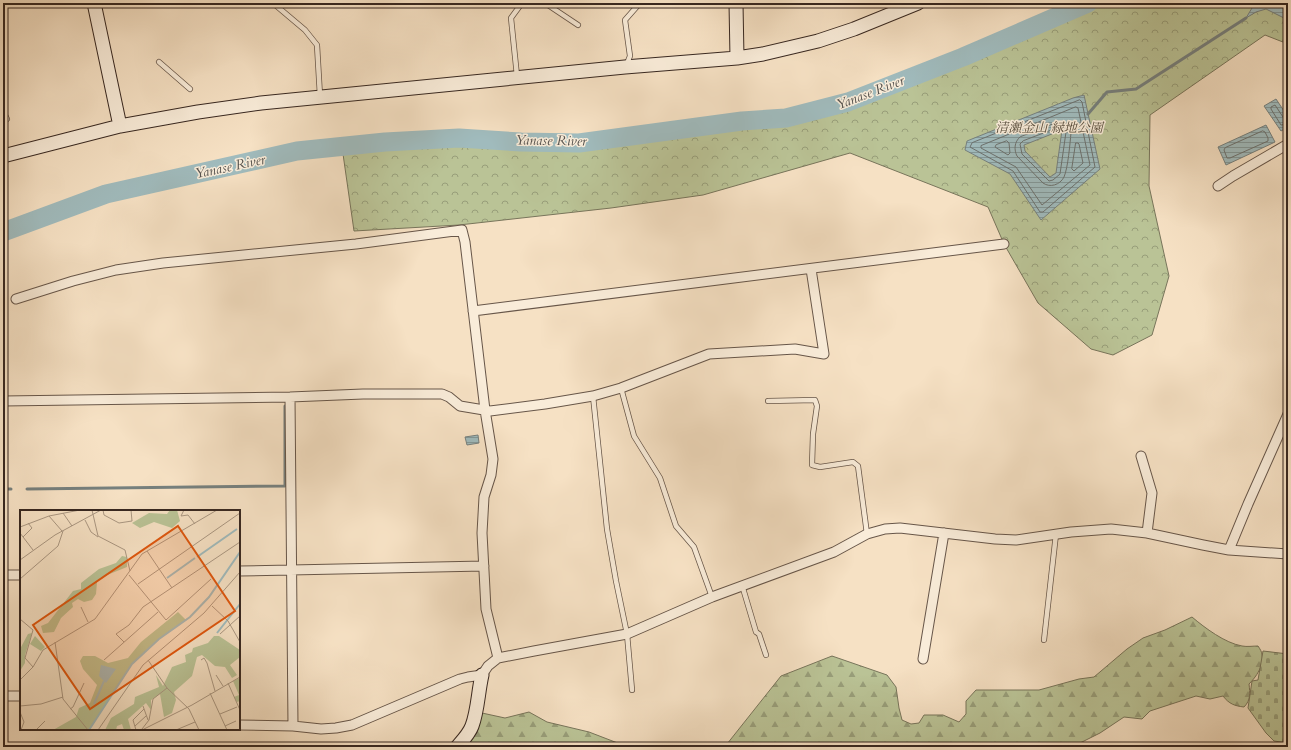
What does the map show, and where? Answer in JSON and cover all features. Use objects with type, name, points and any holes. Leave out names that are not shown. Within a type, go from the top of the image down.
[{"type":"street","points":[[94,3],[120,126]]},
{"type":"street","points":[[736,3],[737,58]]},
{"type":"street","points":[[3,156],[120,126],[198,112],[261,103],[625,67],[737,58],[769,53],[818,41],[854,29],[918,3]]},
{"type":"street","points":[[1218,186],[1288,144]]},
{"type":"street","points":[[16,298],[116,270],[147,265],[214,257],[356,244],[462,230],[465,242],[485,410],[493,459],[491,475],[484,497],[482,533],[486,609],[498,658]]},
{"type":"street","points":[[473,311],[1004,244]]},
{"type":"street","points":[[3,401],[290,397],[363,394],[442,394],[449,397],[460,406],[485,410],[545,404],[593,396],[621,388],[709,354],[795,349],[824,354],[810,269]]},
{"type":"street","points":[[290,397],[293,726]]},
{"type":"street","points":[[1229,550],[1288,414]]},
{"type":"street","points":[[1141,456],[1152,493],[1147,533]]},
{"type":"street","points":[[457,747],[467,736],[472,727],[482,675],[488,666],[498,658],[534,650],[627,634],[712,597],[834,552],[867,534],[885,529],[900,528],[1016,540],[1056,534],[1111,529],[1147,533],[1229,550],[1288,554]]},
{"type":"street","points":[[923,659],[944,533]]},
{"type":"street","points":[[240,571],[484,566]]},
{"type":"street","points":[[3,575],[20,575]]},
{"type":"street","points":[[240,725],[293,726],[321,729],[352,725],[460,679],[482,675]]},
{"type":"street","points":[[3,696],[20,696]]},
{"type":"lane","points":[[274,3],[305,30],[317,45],[320,98]]},
{"type":"lane","points":[[517,78],[511,18],[522,3]]},
{"type":"lane","points":[[546,3],[578,25]]},
{"type":"lane","points":[[625,67],[630,56],[625,20],[640,3]]},
{"type":"lane","points":[[159,62],[190,89]]},
{"type":"lane","points":[[3,111],[6,120],[3,121]]},
{"type":"lane","points":[[621,388],[634,436],[660,478],[676,526],[694,547],[712,597]]},
{"type":"lane","points":[[593,396],[607,529],[627,634],[632,690]]},
{"type":"lane","points":[[768,401],[815,400],[817,406],[813,434],[812,465],[820,467],[853,462],[858,466],[867,534]]},
{"type":"lane","points":[[1044,640],[1056,534]]},
{"type":"lane","points":[[742,585],[756,632],[759,634],[766,655]]},
{"type":"green space","name":"清瀬金山 緑地公園","points":[[1084,3],[1288,3],[1288,44],[1265,35],[1150,115],[1149,186],[1169,276],[1152,335],[1113,355],[1091,349],[1038,303],[1004,244],[988,207],[850,153],[703,195],[611,208],[459,225],[354,231],[342,147],[579,143],[786,118],[848,102]]},
{"type":"green space","points":[[1192,617],[1209,630],[1229,642],[1244,646],[1258,646],[1260,649],[1262,654],[1261,667],[1257,675],[1249,684],[1249,699],[1244,707],[1232,704],[1223,696],[1210,699],[1196,696],[1150,711],[1142,719],[1124,717],[1100,733],[1072,747],[714,747],[727,744],[781,676],[832,656],[887,675],[896,687],[902,720],[911,724],[919,723],[924,715],[943,715],[959,722],[966,714],[966,701],[976,690],[1039,690],[1079,679],[1094,677],[1127,649],[1143,638],[1165,630]]},
{"type":"green space","points":[[1263,651],[1288,654],[1288,743],[1274,741],[1266,733],[1248,708],[1252,681],[1258,680]]},
{"type":"green space","points":[[529,712],[547,722],[589,732],[628,747],[465,747],[477,733],[482,713],[505,718]]},
{"type":"water","points":[[1255,3],[1288,3],[1288,20],[1266,9],[1256,12],[1246,18]]},
{"type":"water","points":[[1084,95],[1100,169],[1041,220],[1010,174],[965,150],[967,141],[1073,98]],"holes":[[[1062,130],[1056,173],[1050,177],[1025,151],[1024,145]]]},
{"type":"water","points":[[1276,99],[1288,117],[1288,127],[1281,131],[1264,106]]},
{"type":"water","points":[[1266,125],[1275,142],[1226,165],[1218,147]]},
{"type":"water","points":[[478,435],[479,443],[467,445],[465,437]]},
{"type":"waterway","name":"Yanase River","points":[[3,232],[106,194],[297,151],[385,142],[459,138],[521,142],[579,143],[742,121],[786,118],[848,102],[963,57],[1088,3]]},
{"type":"waterway","points":[[1088,114],[1107,92],[1136,89],[1246,18]]},
{"type":"waterway","points":[[27,489],[285,486],[285,406]]},
{"type":"waterway","points":[[3,489],[11,489]]}]
